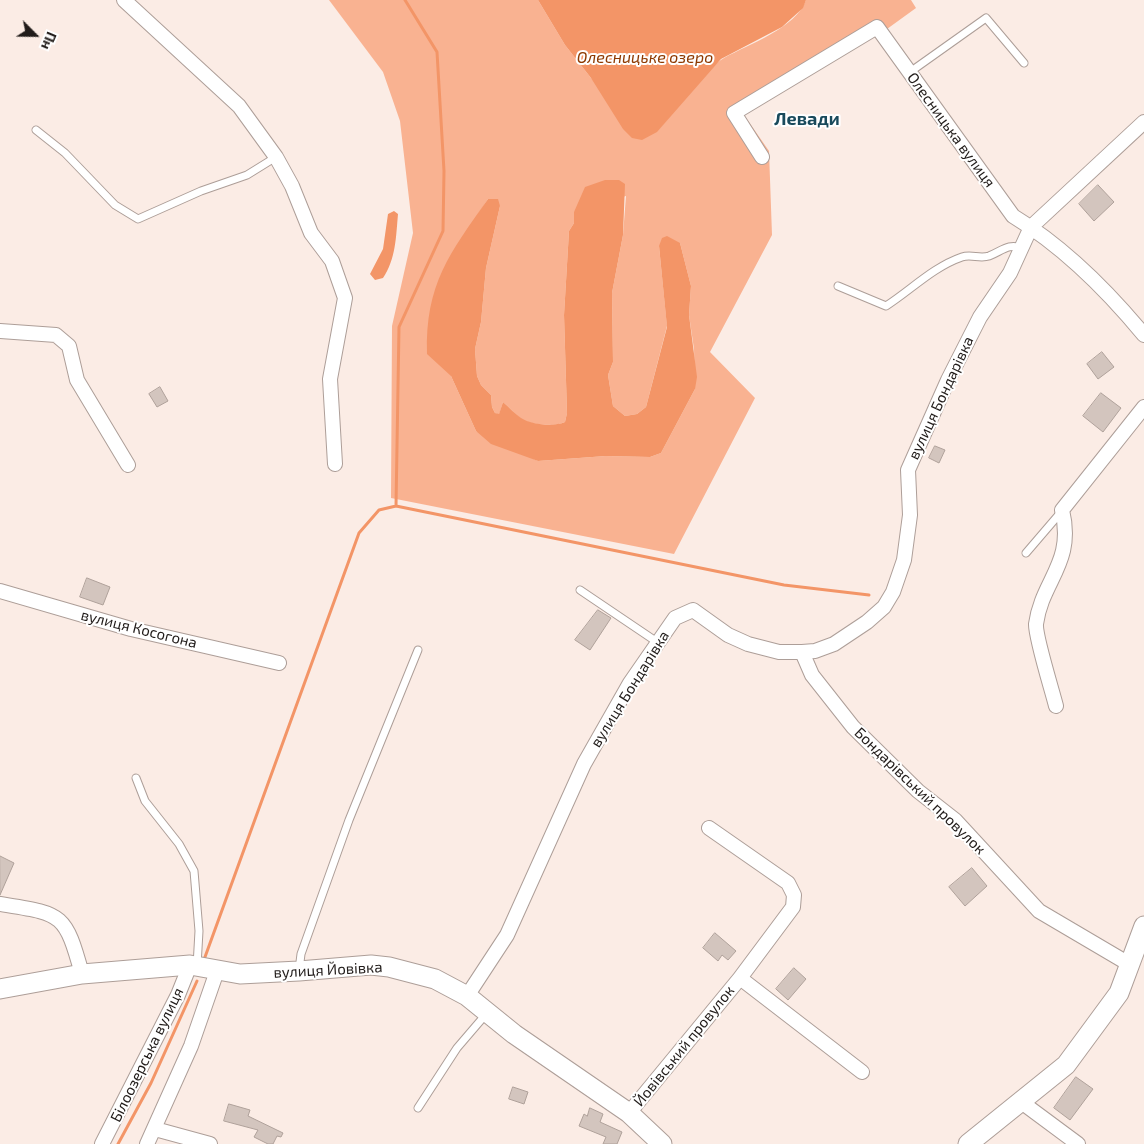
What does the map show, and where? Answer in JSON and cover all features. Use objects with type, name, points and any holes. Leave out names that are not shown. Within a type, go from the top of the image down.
[{"type":"street","points":[[124,0],[239,106],[276,157],[292,186],[311,233],[332,261],[345,298],[330,379],[335,464]]},
{"type":"street","name":"Олесницька вулиця","points":[[762,157],[734,113],[877,27],[1013,216],[1031,227],[1083,268],[1144,336]]},
{"type":"street","name":"вулиця Бондарівка","points":[[467,996],[506,935],[584,764],[630,683],[675,618],[693,610],[728,635],[748,644],[779,652],[802,652],[815,651],[834,644],[867,622],[884,607],[893,592],[904,560],[910,515],[908,470],[948,380],[980,317],[1010,272],[1031,227],[1144,122]]},
{"type":"street","points":[[0,331],[56,335],[69,346],[76,380],[128,465]]},
{"type":"street","points":[[1056,706],[1036,626],[1040,609],[1065,548],[1066,528],[1062,510],[1144,407]]},
{"type":"street","name":"вулиця Косогона","points":[[0,590],[131,629],[279,663]]},
{"type":"street","name":"Бондарівський провулок","points":[[802,652],[812,675],[853,728],[918,791],[955,820],[1039,911],[1129,964]]},
{"type":"street","name":"Йовівський провулок","points":[[629,1113],[740,978],[792,907],[794,895],[788,883],[709,828]]},
{"type":"street","points":[[0,904],[46,911],[62,922],[73,941],[82,974]]},
{"type":"street","points":[[968,1144],[1066,1065],[1118,993],[1144,926]]},
{"type":"street","name":"вулиця Йовівка","points":[[0,989],[82,974],[193,966],[240,974],[299,972],[371,965],[389,967],[435,980],[467,996],[514,1034],[629,1113],[662,1144]]},
{"type":"street","name":"Білоозерська вулиця","points":[[102,1144],[193,966]]},
{"type":"street","name":"Білоозерська вулиця","points":[[147,1144],[191,1046],[217,971]]},
{"type":"street","name":"Йовівський провулок","points":[[740,978],[862,1072]]},
{"type":"street","points":[[1020,1101],[1078,1144]]},
{"type":"street","points":[[155,1129],[210,1144]]},
{"type":"lane","points":[[910,72],[986,18],[1024,63]]},
{"type":"lane","points":[[36,130],[66,153],[115,205],[138,219],[201,191],[247,175],[276,157]]},
{"type":"lane","points":[[838,286],[886,306],[932,272],[964,256],[988,257],[1010,246],[1022,248]]},
{"type":"lane","points":[[1026,553],[1062,510]]},
{"type":"lane","points":[[580,590],[657,642]]},
{"type":"lane","points":[[299,972],[301,954],[349,820],[418,650]]},
{"type":"lane","points":[[136,778],[145,801],[179,844],[194,871],[199,931],[193,966]]},
{"type":"lane","points":[[418,1108],[457,1048],[488,1012]]},
{"type":"shaded area","points":[[329,0],[538,0],[565,45],[591,78],[657,131],[699,81],[717,63],[782,27],[801,10],[806,0],[911,0],[916,8],[887,29],[744,115],[769,151],[772,235],[710,352],[755,398],[674,554],[391,498],[392,326],[413,233],[400,121],[383,72]],"holes":[[[626,196],[623,235],[612,293],[613,362],[608,375],[613,406],[625,416],[637,414],[646,407],[667,326],[659,246],[680,243],[691,286],[689,315],[694,349],[695,389],[661,453],[650,457],[606,456],[538,461],[476,431],[451,376],[478,214],[488,199],[500,206],[486,268],[481,322],[475,349],[477,376],[481,385],[491,395],[492,407],[495,413],[499,415],[503,402],[521,419],[526,421],[549,425],[565,422],[567,413],[564,315],[569,231],[574,223],[574,212]]]},
{"type":"water","name":"Олесницьке озеро","points":[[538,0],[806,0],[803,8],[782,27],[721,59],[657,132],[642,140],[632,138],[623,129],[591,78],[565,45]]},
{"type":"water","points":[[605,180],[619,180],[625,184],[623,235],[612,293],[613,362],[608,375],[613,406],[625,416],[637,414],[646,407],[667,327],[659,246],[662,238],[667,236],[680,243],[691,286],[689,315],[697,377],[695,389],[661,453],[650,457],[606,456],[538,461],[491,444],[476,431],[451,376],[427,354],[427,329],[430,308],[435,288],[451,253],[488,199],[498,199],[500,206],[486,268],[481,322],[475,349],[477,376],[481,385],[491,395],[492,407],[495,413],[499,414],[503,402],[519,416],[537,424],[549,425],[565,422],[567,413],[564,315],[569,231],[574,223],[574,212],[585,187]]},
{"type":"water","points":[[394,211],[398,214],[396,239],[391,263],[383,278],[375,280],[370,274],[383,249],[388,214]]},
{"type":"building","points":[[1098,185],[1114,202],[1094,221],[1079,204]]},
{"type":"building","points":[[1102,352],[1114,367],[1098,379],[1087,364]]},
{"type":"building","points":[[160,387],[168,401],[157,407],[149,394]]},
{"type":"building","points":[[1101,393],[1121,408],[1103,432],[1083,416]]},
{"type":"building","points":[[935,446],[945,450],[939,463],[929,458]]},
{"type":"building","points":[[87,578],[110,587],[103,605],[80,597]]},
{"type":"building","points":[[598,610],[611,618],[590,650],[575,640]]},
{"type":"building","points":[[0,856],[14,863],[0,895]]},
{"type":"building","points":[[972,868],[987,886],[965,906],[949,887]]},
{"type":"building","points":[[715,933],[736,951],[728,960],[722,955],[718,961],[703,948]]},
{"type":"building","points":[[794,968],[806,979],[788,1000],[776,989]]},
{"type":"building","points":[[1076,1077],[1093,1089],[1070,1120],[1054,1108]]},
{"type":"building","points":[[513,1087],[528,1092],[524,1104],[509,1099]]},
{"type":"building","points":[[229,1104],[250,1110],[248,1116],[283,1133],[281,1137],[277,1136],[273,1144],[268,1144],[254,1137],[258,1130],[224,1121]]},
{"type":"building","points":[[590,1108],[603,1114],[600,1122],[622,1132],[617,1144],[603,1144],[606,1137],[579,1126],[584,1114],[587,1116]]},
{"type":"waterway","points":[[396,506],[399,327],[443,231],[444,171],[437,52],[405,0]]},
{"type":"waterway","points":[[205,957],[359,533],[379,510],[396,506],[784,585],[869,595]]},
{"type":"waterway","points":[[118,1144],[151,1083],[197,981]]},
{"type":"district","name":"Левади","points":[[807,119]]}]
